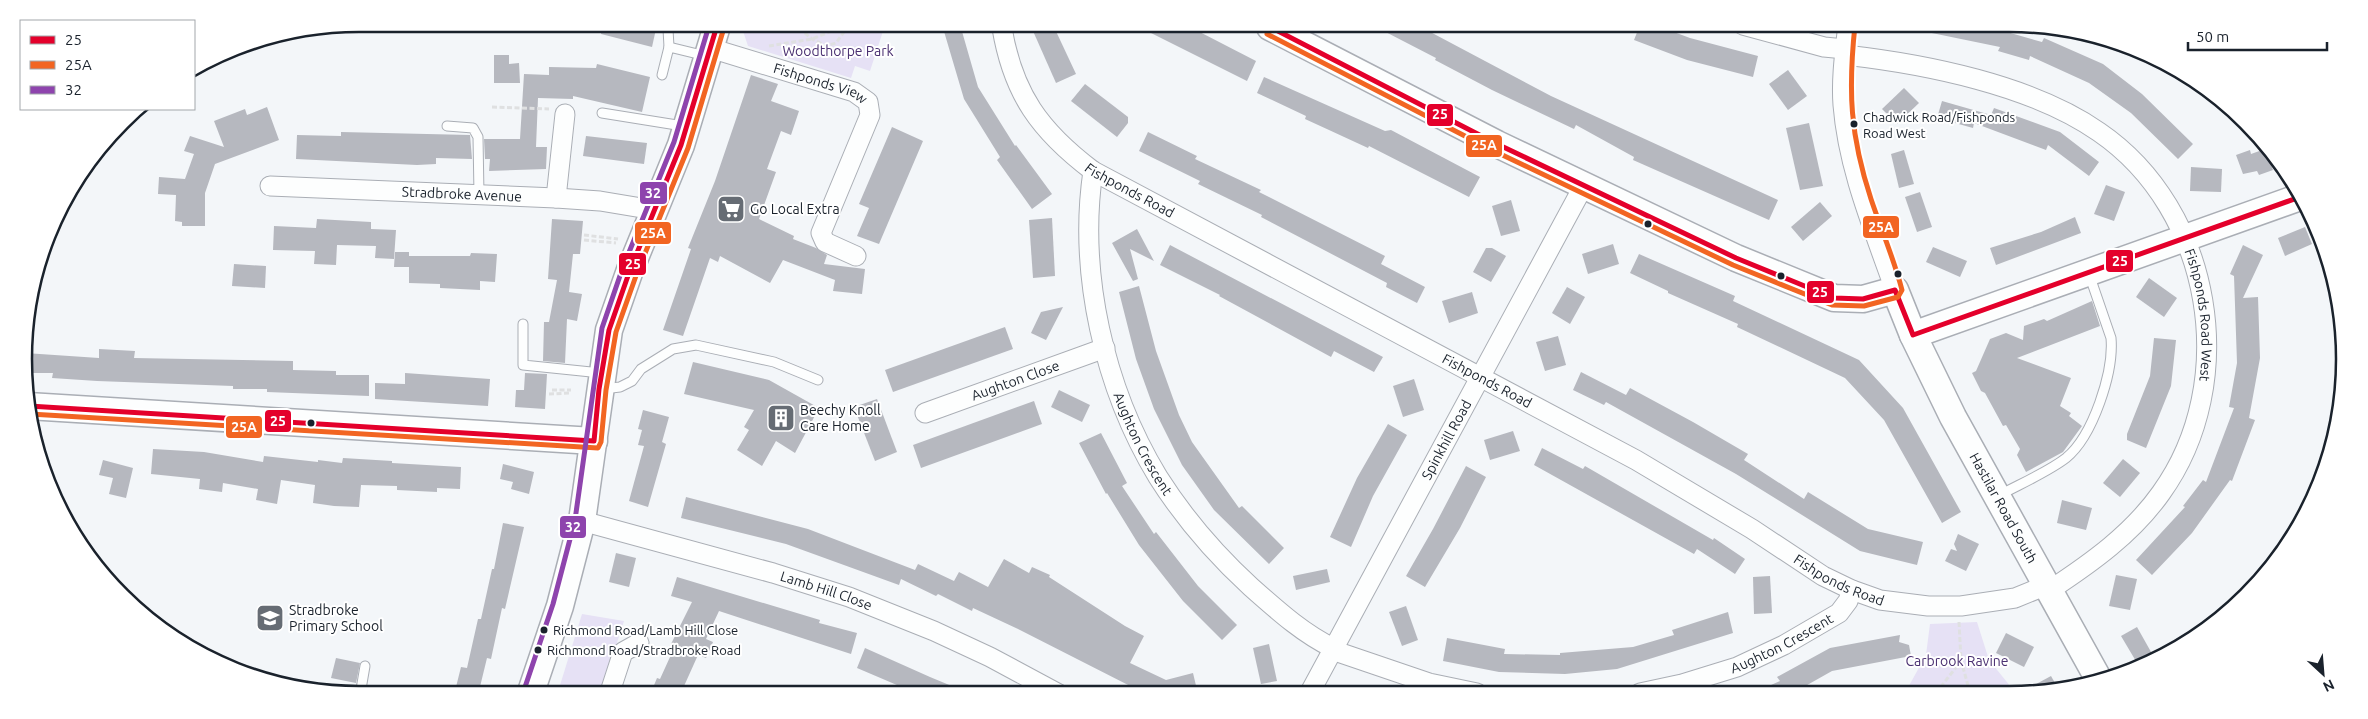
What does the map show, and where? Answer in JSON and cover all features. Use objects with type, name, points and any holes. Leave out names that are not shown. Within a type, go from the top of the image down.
[{"type":"street","name":"Fishponds Road","points":[[1003,32],[1006,49],[1018,85],[1040,124],[1069,152],[1093,170],[1636,460],[1752,529],[1823,576],[1852,590],[1880,600],[1936,606],[1969,605],[2015,598],[2049,588]]},
{"type":"street","points":[[1282,32],[1583,187],[1736,258],[1822,294],[1855,300],[1894,290],[1863,197],[1850,150],[1843,103],[1847,32]]},
{"type":"street","name":"Fishponds Road West","points":[[1769,32],[1845,52],[1977,80],[2026,94],[2061,110],[2099,132],[2137,165],[2165,202],[2184,238],[2197,269],[2205,307],[2208,349],[2202,397],[2193,434],[2161,494],[2128,531],[2104,553],[2049,588]]},
{"type":"street","points":[[533,686],[560,606],[582,521],[594,441],[600,381],[609,330],[630,270],[686,127],[712,45]]},
{"type":"street","name":"Fishponds View","points":[[712,45],[741,57],[854,92],[868,102],[870,115],[820,233],[825,242],[856,256]]},
{"type":"street","points":[[556,198],[565,114]]},
{"type":"street","name":"Aughton Crescent","points":[[1093,170],[1089,202],[1089,246],[1095,296],[1105,348],[1116,387],[1130,422],[1157,476],[1183,513],[1234,571],[1279,612],[1332,649],[1429,683],[1443,686]]},
{"type":"street","name":"Stradbroke Avenue","points":[[270,186],[556,198],[600,201],[654,210]]},
{"type":"street","name":"Spinkhill Road","points":[[1313,686],[1583,187]]},
{"type":"street","points":[[1913,335],[2294,199]]},
{"type":"street","name":"Hastilar Road South","points":[[1894,290],[1913,335],[1953,417],[2096,674]]},
{"type":"street","name":"Aughton Close","points":[[925,413],[1105,348]]},
{"type":"street","points":[[36,406],[594,441]]},
{"type":"street","name":"Lamb Hill Close","points":[[582,521],[773,573],[849,597],[934,631],[1044,686]]},
{"type":"street","name":"Aughton Crescent","points":[[1673,686],[1737,667],[1784,645],[1838,613],[1848,600],[1852,590]]},
{"type":"street","points":[[612,686],[623,652],[639,643]]},
{"type":"lane","points":[[662,75],[669,47],[668,32]]},
{"type":"lane","points":[[669,47],[712,45]]},
{"type":"lane","points":[[602,112],[686,127]]},
{"type":"lane","points":[[447,126],[473,128],[478,137],[479,195]]},
{"type":"lane","points":[[1998,496],[2065,458],[2078,445],[2105,387],[2112,348],[2111,338],[2088,272]]},
{"type":"lane","points":[[523,324],[523,365],[620,387],[632,381],[641,369],[658,356],[673,349],[696,345],[774,362],[818,380]]},
{"type":"lane","points":[[362,686],[365,666]]},
{"type":"path","points":[[804,32],[812,39],[826,46],[836,43],[844,32]]},
{"type":"path","points":[[741,57],[760,47],[812,39],[829,32]]},
{"type":"path","points":[[492,107],[551,109],[565,114]]},
{"type":"path","points":[[584,235],[617,241],[584,240]]},
{"type":"path","points":[[549,394],[571,392],[552,390]]},
{"type":"path","points":[[1959,622],[1961,660],[1968,686]]},
{"type":"path","points":[[1941,686],[1961,660]]},
{"type":"green space","name":"Woodthorpe Park","points":[[743,32],[883,32],[870,71],[855,66],[851,78],[748,46]]},
{"type":"green space","points":[[582,614],[624,621],[603,686],[560,686]]},
{"type":"green space","name":"Carbrook Ravine","points":[[1977,622],[1989,660],[2010,686],[1909,686],[1926,655],[1930,624]]},
{"type":"building","points":[[601,32],[655,32],[652,47],[601,34]]},
{"type":"building","points":[[944,32],[962,32],[978,87],[1015,146],[1052,194],[1032,209],[997,160],[1000,157],[964,99]]},
{"type":"building","points":[[1033,32],[1056,32],[1076,74],[1056,83]]},
{"type":"building","points":[[1149,32],[1200,32],[1256,61],[1247,81]]},
{"type":"building","points":[[1386,32],[1430,32],[1551,96],[1778,200],[1769,220],[1633,160],[1634,157],[1576,125],[1574,129],[1492,90],[1435,60],[1436,58]]},
{"type":"building","points":[[1637,32],[1674,32],[1758,56],[1753,77],[1687,60],[1634,40]]},
{"type":"building","points":[[1927,32],[2007,32],[2042,42],[2044,38],[2103,64],[2142,94],[2193,144],[2178,159],[2131,113],[2089,83],[2030,56],[2029,60],[1998,51],[2000,47]]},
{"type":"building","points":[[494,55],[509,55],[509,64],[519,63],[520,83],[494,83]]},
{"type":"building","points":[[597,64],[650,77],[642,112],[573,96],[573,99],[538,98],[536,147],[547,147],[546,169],[489,171],[490,159],[485,159],[484,139],[520,139],[524,74],[549,75],[549,67],[596,68]]},
{"type":"building","points":[[1788,70],[1807,96],[1788,110],[1769,84]]},
{"type":"building","points":[[751,75],[778,84],[771,101],[799,111],[791,135],[781,131],[767,169],[776,172],[759,219],[794,236],[793,239],[816,248],[827,255],[824,264],[865,269],[862,294],[833,291],[835,280],[783,260],[770,283],[720,256],[718,262],[710,258],[683,336],[663,330],[691,249],[688,248],[715,181]]},
{"type":"building","points":[[1264,77],[1385,131],[1391,130],[1480,177],[1469,197],[1369,146],[1368,148],[1305,119],[1306,116],[1257,93]]},
{"type":"building","points":[[1085,84],[1128,117],[1128,123],[1117,137],[1071,101]]},
{"type":"building","points":[[1904,88],[1919,103],[1897,124],[1882,109]]},
{"type":"building","points":[[1942,101],[1991,115],[1994,108],[2060,132],[2099,162],[2089,176],[2048,145],[2046,150],[1974,123],[1973,128],[1937,118]]},
{"type":"building","points":[[267,107],[279,140],[215,164],[205,193],[205,226],[182,226],[182,222],[175,221],[176,195],[158,194],[159,177],[185,179],[194,154],[184,151],[190,136],[224,147],[214,121],[245,109],[247,115]]},
{"type":"building","points":[[1809,123],[1823,186],[1800,190],[1786,128]]},
{"type":"building","points":[[892,127],[923,141],[879,244],[857,236],[869,208],[859,204]]},
{"type":"building","points":[[341,132],[470,135],[472,159],[436,158],[436,164],[417,165],[296,159],[297,135],[341,136]]},
{"type":"building","points":[[1148,132],[1197,156],[1195,159],[1261,190],[1259,192],[1385,256],[1381,264],[1425,287],[1417,303],[1386,287],[1387,283],[1261,217],[1262,215],[1198,184],[1200,181],[1139,151]]},
{"type":"building","points":[[586,136],[647,143],[644,164],[583,156]]},
{"type":"building","points":[[1904,150],[1914,184],[1899,188],[1891,154]]},
{"type":"building","points":[[2250,150],[2251,154],[2260,151],[2273,170],[2259,175],[2257,171],[2243,174],[2236,155]]},
{"type":"building","points":[[2191,167],[2222,169],[2221,192],[2190,191]]},
{"type":"building","points":[[2106,185],[2125,192],[2114,221],[2094,214]]},
{"type":"building","points":[[1920,192],[1932,227],[1917,232],[1905,197]]},
{"type":"building","points":[[1511,200],[1520,231],[1501,236],[1492,206]]},
{"type":"building","points":[[1820,202],[1832,216],[1803,241],[1791,227]]},
{"type":"building","points":[[2075,217],[2081,233],[1996,265],[1990,248],[2041,232]]},
{"type":"building","points":[[1052,218],[1055,276],[1033,278],[1029,220]]},
{"type":"building","points":[[317,219],[371,222],[371,229],[396,230],[394,259],[375,258],[376,246],[337,245],[336,265],[314,264],[315,251],[273,250],[274,226],[316,228]]},
{"type":"building","points":[[552,219],[583,221],[580,254],[573,254],[569,292],[582,294],[577,321],[567,319],[565,363],[543,361],[544,322],[549,322],[557,280],[548,279]]},
{"type":"building","points":[[2305,227],[2312,244],[2285,256],[2278,238]]},
{"type":"building","points":[[1137,229],[1154,261],[1130,249],[1138,279],[1133,281],[1112,243]]},
{"type":"building","points":[[1613,244],[1619,264],[1588,274],[1582,254]]},
{"type":"building","points":[[1170,245],[1383,357],[1374,372],[1334,351],[1331,357],[1220,295],[1160,265]]},
{"type":"building","points":[[2243,245],[2263,255],[2243,298],[2258,297],[2260,358],[2249,418],[2255,420],[2232,481],[2230,480],[2192,533],[2152,575],[2136,560],[2185,507],[2183,506],[2203,480],[2206,482],[2234,408],[2229,407],[2237,363],[2234,276],[2230,274]]},
{"type":"building","points":[[1933,247],[1967,261],[1960,277],[1926,262]]},
{"type":"building","points":[[1486,248],[1492,248],[1506,256],[1491,282],[1473,272]]},
{"type":"building","points":[[395,252],[409,252],[409,267],[394,267]]},
{"type":"building","points":[[471,253],[497,254],[495,282],[480,281],[480,290],[440,288],[440,284],[409,283],[409,256],[470,256]]},
{"type":"building","points":[[1639,254],[1735,296],[1733,301],[1859,360],[1903,408],[1961,512],[1942,523],[1884,420],[1845,378],[1737,327],[1738,324],[1668,293],[1668,291],[1630,273]]},
{"type":"building","points":[[234,264],[266,266],[265,288],[232,286]]},
{"type":"building","points":[[2149,278],[2177,298],[2164,317],[2136,297]]},
{"type":"building","points":[[1139,286],[1156,351],[1179,415],[1192,442],[1239,508],[1242,506],[1284,548],[1269,564],[1214,510],[1182,465],[1154,409],[1136,359],[1119,292]]},
{"type":"building","points":[[1567,287],[1585,297],[1570,324],[1552,313]]},
{"type":"building","points":[[1472,292],[1478,313],[1449,323],[1442,301]]},
{"type":"building","points":[[2092,301],[2100,326],[2017,358],[2071,378],[2060,406],[2071,413],[2069,416],[2082,426],[2063,452],[2026,472],[2017,455],[2020,449],[2006,425],[2003,426],[1972,373],[1976,371],[1990,339],[2006,333],[2023,340],[2024,326],[2044,319],[2047,321]]},
{"type":"building","points":[[1063,307],[1046,340],[1031,333],[1041,312]]},
{"type":"building","points":[[1005,327],[1013,349],[893,392],[885,370]]},
{"type":"building","points":[[1558,336],[1566,365],[1545,371],[1536,342]]},
{"type":"building","points":[[2154,338],[2176,340],[2171,386],[2146,448],[2127,440],[2127,434],[2150,376]]},
{"type":"building","points":[[99,349],[135,351],[134,358],[293,361],[293,370],[336,371],[336,375],[369,375],[369,396],[267,392],[267,389],[233,389],[233,386],[52,378],[53,373],[33,373],[32,353],[99,358]]},
{"type":"building","name":"Beechy Knoll Care Home","points":[[693,362],[769,380],[819,408],[795,453],[776,441],[762,466],[737,450],[749,430],[744,427],[754,410],[684,394]]},
{"type":"building","points":[[1581,372],[1626,395],[1630,388],[1693,422],[1748,454],[1744,460],[1804,499],[1808,492],[1868,529],[1923,542],[1917,565],[1860,551],[1736,474],[1606,402],[1604,405],[1573,390]]},
{"type":"building","points":[[405,373],[490,379],[488,406],[375,399],[375,383],[405,384]]},
{"type":"building","points":[[525,373],[547,374],[545,409],[515,407],[516,390],[524,390]]},
{"type":"building","points":[[1414,379],[1424,410],[1403,417],[1393,386]]},
{"type":"building","points":[[1059,390],[1090,405],[1082,422],[1051,407]]},
{"type":"building","points":[[877,399],[897,452],[875,461],[854,407]]},
{"type":"building","points":[[1034,401],[1042,424],[921,468],[913,445]]},
{"type":"building","points":[[643,410],[669,417],[662,442],[666,444],[648,507],[629,501],[644,446],[638,445],[642,430],[638,429]]},
{"type":"building","points":[[1388,424],[1407,435],[1373,496],[1351,547],[1330,537],[1357,478]]},
{"type":"building","points":[[1513,431],[1520,451],[1490,460],[1484,440]]},
{"type":"building","points":[[1101,433],[1127,483],[1122,486],[1154,534],[1156,532],[1198,586],[1237,625],[1222,640],[1183,601],[1139,545],[1106,494],[1079,443]]},
{"type":"building","points":[[1542,448],[1583,469],[1585,466],[1713,540],[1714,538],[1745,559],[1735,574],[1697,549],[1694,554],[1534,465]]},
{"type":"building","points":[[153,449],[204,452],[263,462],[264,456],[318,462],[318,460],[342,463],[343,458],[461,467],[460,489],[437,488],[437,492],[397,490],[397,486],[361,485],[359,507],[334,506],[313,503],[315,485],[281,480],[277,504],[256,500],[258,489],[223,483],[222,492],[199,489],[200,479],[151,474]]},
{"type":"building","points":[[2123,459],[2140,473],[2120,497],[2103,483]]},
{"type":"building","points":[[103,460],[133,468],[126,498],[109,494],[113,478],[99,475]]},
{"type":"building","points":[[503,464],[534,472],[529,494],[511,489],[513,482],[500,479]]},
{"type":"building","points":[[1466,466],[1486,477],[1460,528],[1425,587],[1406,576]]},
{"type":"building","points":[[686,497],[808,529],[915,570],[918,564],[954,581],[959,572],[988,587],[1004,559],[1029,573],[1032,567],[1050,575],[1049,577],[1125,626],[1144,636],[1130,663],[1166,680],[1193,673],[1196,686],[1130,686],[1018,629],[973,608],[972,611],[938,594],[936,596],[901,579],[899,585],[786,544],[681,518]]},
{"type":"building","points":[[2062,500],[2092,508],[2086,530],[2057,523]]},
{"type":"building","points":[[503,523],[524,527],[505,609],[502,608],[491,659],[487,658],[480,686],[456,686],[461,667],[467,668],[478,619],[481,619],[492,569],[494,569]]},
{"type":"building","points":[[1958,534],[1979,544],[1966,571],[1945,561],[1951,549],[1957,551],[1954,544]]},
{"type":"building","points":[[616,553],[636,558],[629,587],[609,582]]},
{"type":"building","points":[[1327,569],[1330,582],[1296,590],[1293,576]]},
{"type":"building","points":[[2116,575],[2137,579],[2130,610],[2109,606]]},
{"type":"building","points":[[1770,576],[1772,613],[1754,614],[1753,577]]},
{"type":"building","points":[[677,577],[820,620],[819,623],[857,633],[851,654],[719,611],[706,639],[713,642],[706,658],[698,655],[684,686],[654,686],[657,678],[660,679],[675,646],[671,644],[692,602],[671,596]]},
{"type":"building","points":[[1406,606],[1418,640],[1402,646],[1389,612]]},
{"type":"building","points":[[1728,612],[1733,633],[1617,669],[1565,674],[1499,672],[1443,661],[1447,638],[1505,649],[1504,654],[1560,655],[1560,653],[1633,647],[1674,635],[1672,630]]},
{"type":"building","points":[[2137,627],[2152,654],[2136,661],[2121,636]]},
{"type":"building","points":[[2006,633],[2034,647],[2024,667],[1996,653]]},
{"type":"building","points":[[1900,635],[1899,642],[1909,645],[1911,656],[1832,671],[1805,686],[1769,686],[1780,681],[1777,677],[1830,648]]},
{"type":"building","points":[[1269,644],[1277,681],[1261,684],[1253,648]]},
{"type":"building","points":[[865,648],[952,686],[899,686],[857,668]]},
{"type":"building","points":[[336,658],[360,663],[356,683],[331,678]]},
{"type":"building","points":[[2051,676],[2055,683],[2051,684],[2033,686]]},
{"type":"transit line","name":"32","points":[[525,686],[553,604],[575,520],[602,328],[623,267],[674,142],[707,32]]},
{"type":"transit line","name":"25","points":[[36,406],[594,441],[599,389],[609,330],[630,270],[681,145],[715,32]]},
{"type":"transit line","name":"25A","points":[[37,414],[598,448],[601,442],[606,390],[616,332],[637,273],[688,148],[723,32]]},
{"type":"transit line","name":"25","points":[[1280,32],[1497,144],[1736,258],[1834,298],[1863,299],[1895,290],[1913,335],[2294,199]]},
{"type":"transit line","name":"25A","points":[[1267,34],[1494,151],[1733,265],[1832,305],[1864,306],[1898,297],[1902,290],[1864,176],[1855,133],[1851,92],[1854,32]]},
{"type":"place","name":"Chadwick Road/Fishponds Road West","points":[[1854,124]]},
{"type":"place","name":"Go Local Extra","points":[[731,209]]},
{"type":"place","name":"Beechy Knoll Care Home","points":[[781,418]]},
{"type":"place","name":"Stradbroke Primary School","points":[[270,618]]},
{"type":"place","name":"Richmond Road/Lamb Hill Close","points":[[544,630]]},
{"type":"place","name":"Richmond Road/Stradbroke Road","points":[[538,650]]}]
